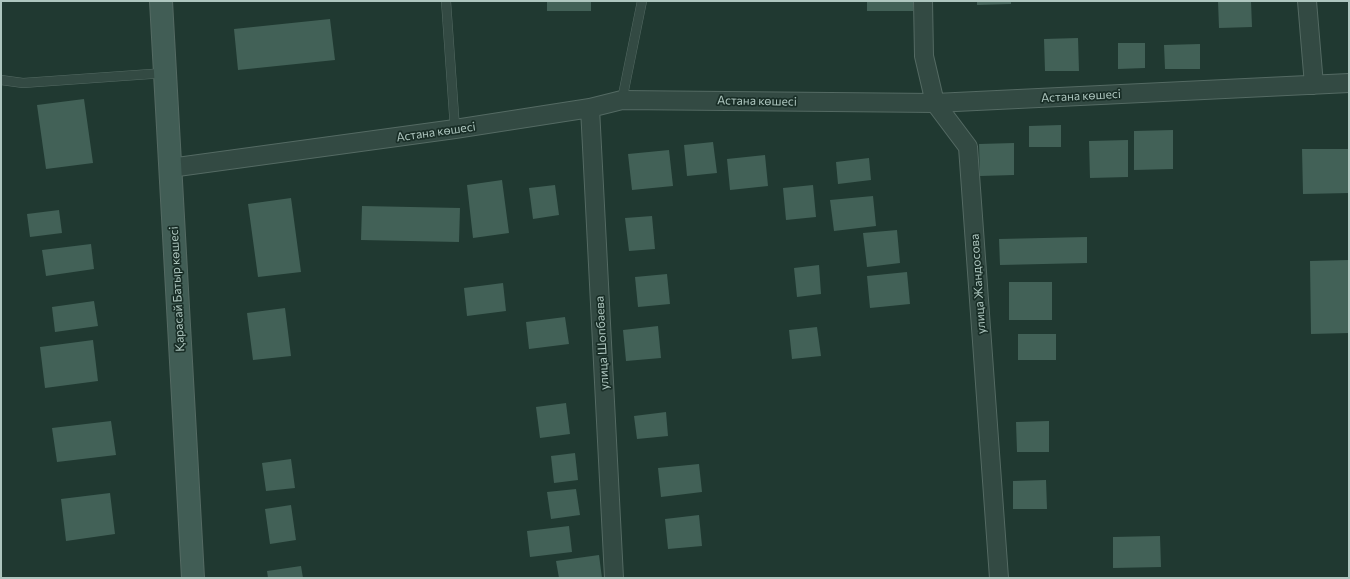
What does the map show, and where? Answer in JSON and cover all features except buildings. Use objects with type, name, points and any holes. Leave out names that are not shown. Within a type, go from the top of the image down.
[{"type":"main road","name":"Қарасай Батыр көшесі","points":[[161,1],[193,578]]},
{"type":"street","name":"улица Жандосова","points":[[923,1],[924,56],[935,103],[968,147],[999,578]]},
{"type":"street","points":[[1307,1],[1314,85]]},
{"type":"street","name":"Астана көшесі","points":[[170,168],[455,129],[590,108],[622,100],[935,103],[1349,83]]},
{"type":"street","name":"улица Шопбаева","points":[[590,108],[614,578]]},
{"type":"lane","points":[[446,1],[455,129]]},
{"type":"lane","points":[[622,100],[642,1]]},
{"type":"lane","points":[[1,80],[22,83],[165,73]]}]
